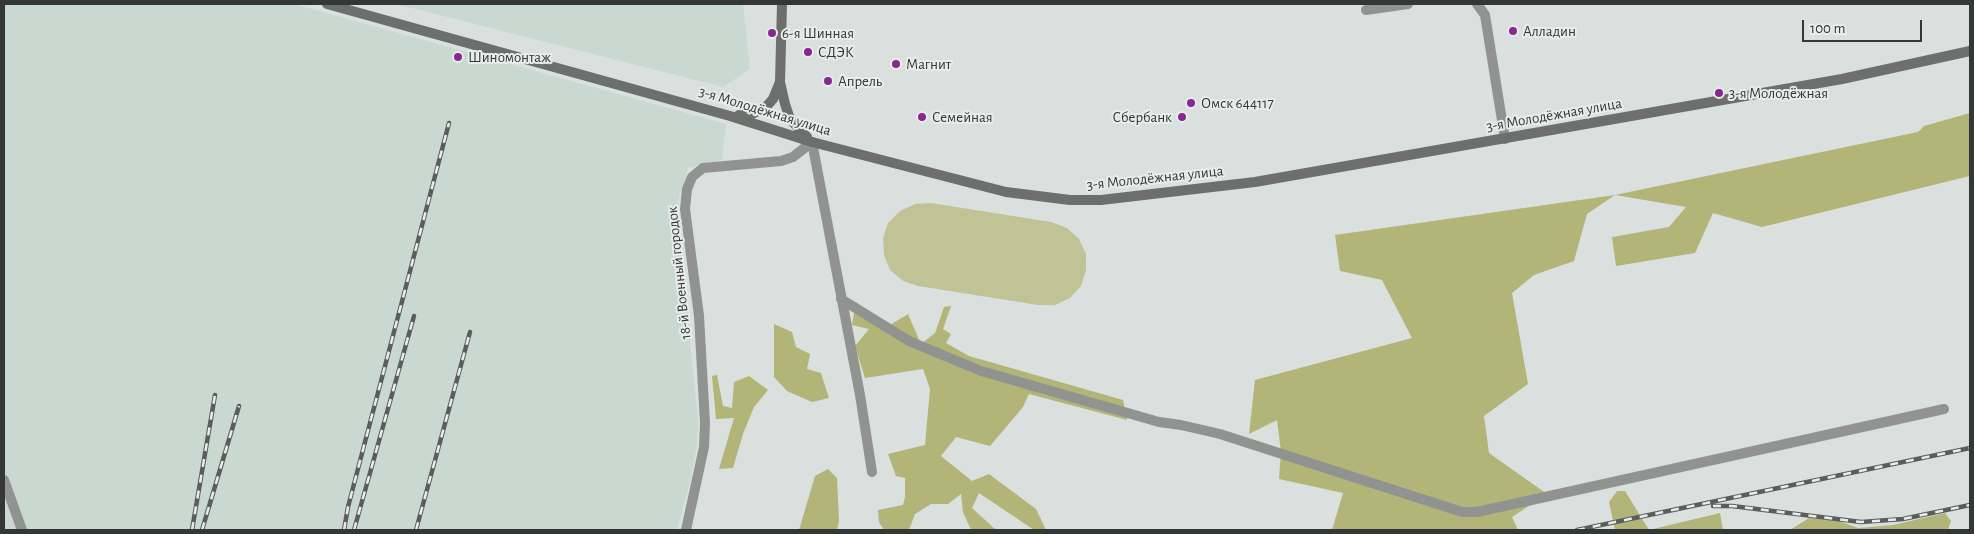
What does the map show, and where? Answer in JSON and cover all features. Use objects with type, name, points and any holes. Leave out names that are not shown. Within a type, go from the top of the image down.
[{"type":"main road","name":"3-я Молодёжная улица","points":[[327,4],[730,116],[812,142],[1006,192],[1070,200],[1101,200],[1255,182],[1842,79],[1970,52]]},
{"type":"main road","points":[[782,4],[780,82],[790,119],[812,142]]},
{"type":"main road","points":[[730,116],[752,114],[766,107],[773,99],[780,82]]},
{"type":"street","points":[[1366,10],[1408,4]]},
{"type":"street","points":[[1477,4],[1485,16],[1504,139]]},
{"type":"street","points":[[812,142],[860,395],[872,472]]},
{"type":"street","name":"18-й Военный городок","points":[[686,530],[704,447],[705,423],[699,316],[685,209],[687,189],[692,177],[703,168],[781,161],[793,157],[812,142]]},
{"type":"street","points":[[841,299],[909,341],[981,370],[1159,422],[1220,434],[1462,512],[1477,512],[1944,409]]},
{"type":"street","points":[[4,480],[22,530]]},
{"type":"shaded area","points":[[4,4],[294,4],[726,124],[722,160],[688,168],[679,196],[678,216],[698,422],[697,445],[691,478],[677,530],[4,530]]},
{"type":"shaded area","points":[[396,4],[743,4],[750,69],[723,87]]},
{"type":"green space","points":[[1970,113],[1970,176],[1762,227],[1713,213],[1695,253],[1616,266],[1612,237],[1669,227],[1686,207],[1615,195],[1918,132],[1924,126]]},
{"type":"green space","points":[[1615,195],[1587,214],[1574,261],[1534,275],[1512,293],[1528,384],[1484,416],[1489,453],[1547,494],[1512,517],[1518,530],[1332,530],[1343,493],[1279,479],[1281,452],[1277,420],[1249,434],[1255,380],[1412,338],[1382,280],[1340,271],[1335,235]]},
{"type":"green space","points":[[931,203],[1051,222],[1067,228],[1079,239],[1086,254],[1086,270],[1081,286],[1070,298],[1055,305],[1038,305],[918,286],[903,281],[890,270],[884,255],[883,238],[888,223],[900,211],[915,204]]},
{"type":"green space","points":[[856,302],[885,328],[908,314],[921,344],[935,333],[944,307],[951,306],[943,329],[951,334],[946,343],[969,356],[1123,400],[1127,420],[1029,394],[1023,407],[990,446],[956,437],[941,456],[972,481],[989,474],[1036,509],[1046,530],[1034,530],[979,493],[972,508],[996,530],[971,530],[963,512],[961,494],[948,504],[931,504],[915,514],[909,530],[884,530],[879,522],[878,510],[903,505],[905,497],[905,478],[896,476],[888,454],[925,445],[930,389],[923,369],[865,378],[855,346],[869,329],[852,325]]},
{"type":"green space","points":[[774,324],[792,332],[796,347],[810,354],[807,369],[821,373],[829,398],[812,402],[787,391],[774,377]]},
{"type":"green space","points":[[717,375],[723,406],[732,408],[734,382],[749,376],[768,390],[754,407],[743,434],[733,468],[719,469],[734,418],[716,419],[712,376]]},
{"type":"green space","points":[[828,469],[837,478],[839,520],[837,530],[799,530],[815,476]]},
{"type":"green space","points":[[1617,491],[1625,491],[1649,530],[1615,530],[1609,502]]},
{"type":"green space","points":[[1720,513],[1723,530],[1649,530]]},
{"type":"green space","points":[[1945,513],[1951,521],[1948,530],[1790,530],[1809,518],[1839,521],[1858,528],[1893,525]]},
{"type":"railway","points":[[344,530],[348,507],[449,123]]},
{"type":"railway","points":[[354,530],[414,316]]},
{"type":"railway","points":[[416,530],[470,332]]},
{"type":"railway","points":[[192,530],[215,395]]},
{"type":"railway","points":[[202,530],[239,406]]},
{"type":"railway","points":[[1577,530],[1970,448]]},
{"type":"railway","points":[[1713,506],[1732,506],[1861,522],[1903,519],[1970,505]]},
{"type":"place","name":"Алладин","points":[[1513,31]]},
{"type":"place","name":"6-я Шинная","points":[[772,33]]},
{"type":"place","name":"СДЭК","points":[[808,52]]},
{"type":"place","name":"Шиномонтаж","points":[[458,57]]},
{"type":"place","name":"Магнит","points":[[896,64]]},
{"type":"place","name":"Апрель","points":[[828,81]]},
{"type":"place","name":"3-я Молодёжная","points":[[1719,93]]},
{"type":"place","name":"Омск 644117","points":[[1191,103]]},
{"type":"place","name":"Семейная","points":[[922,117]]},
{"type":"place","name":"Сбербанк","points":[[1182,117]]}]
